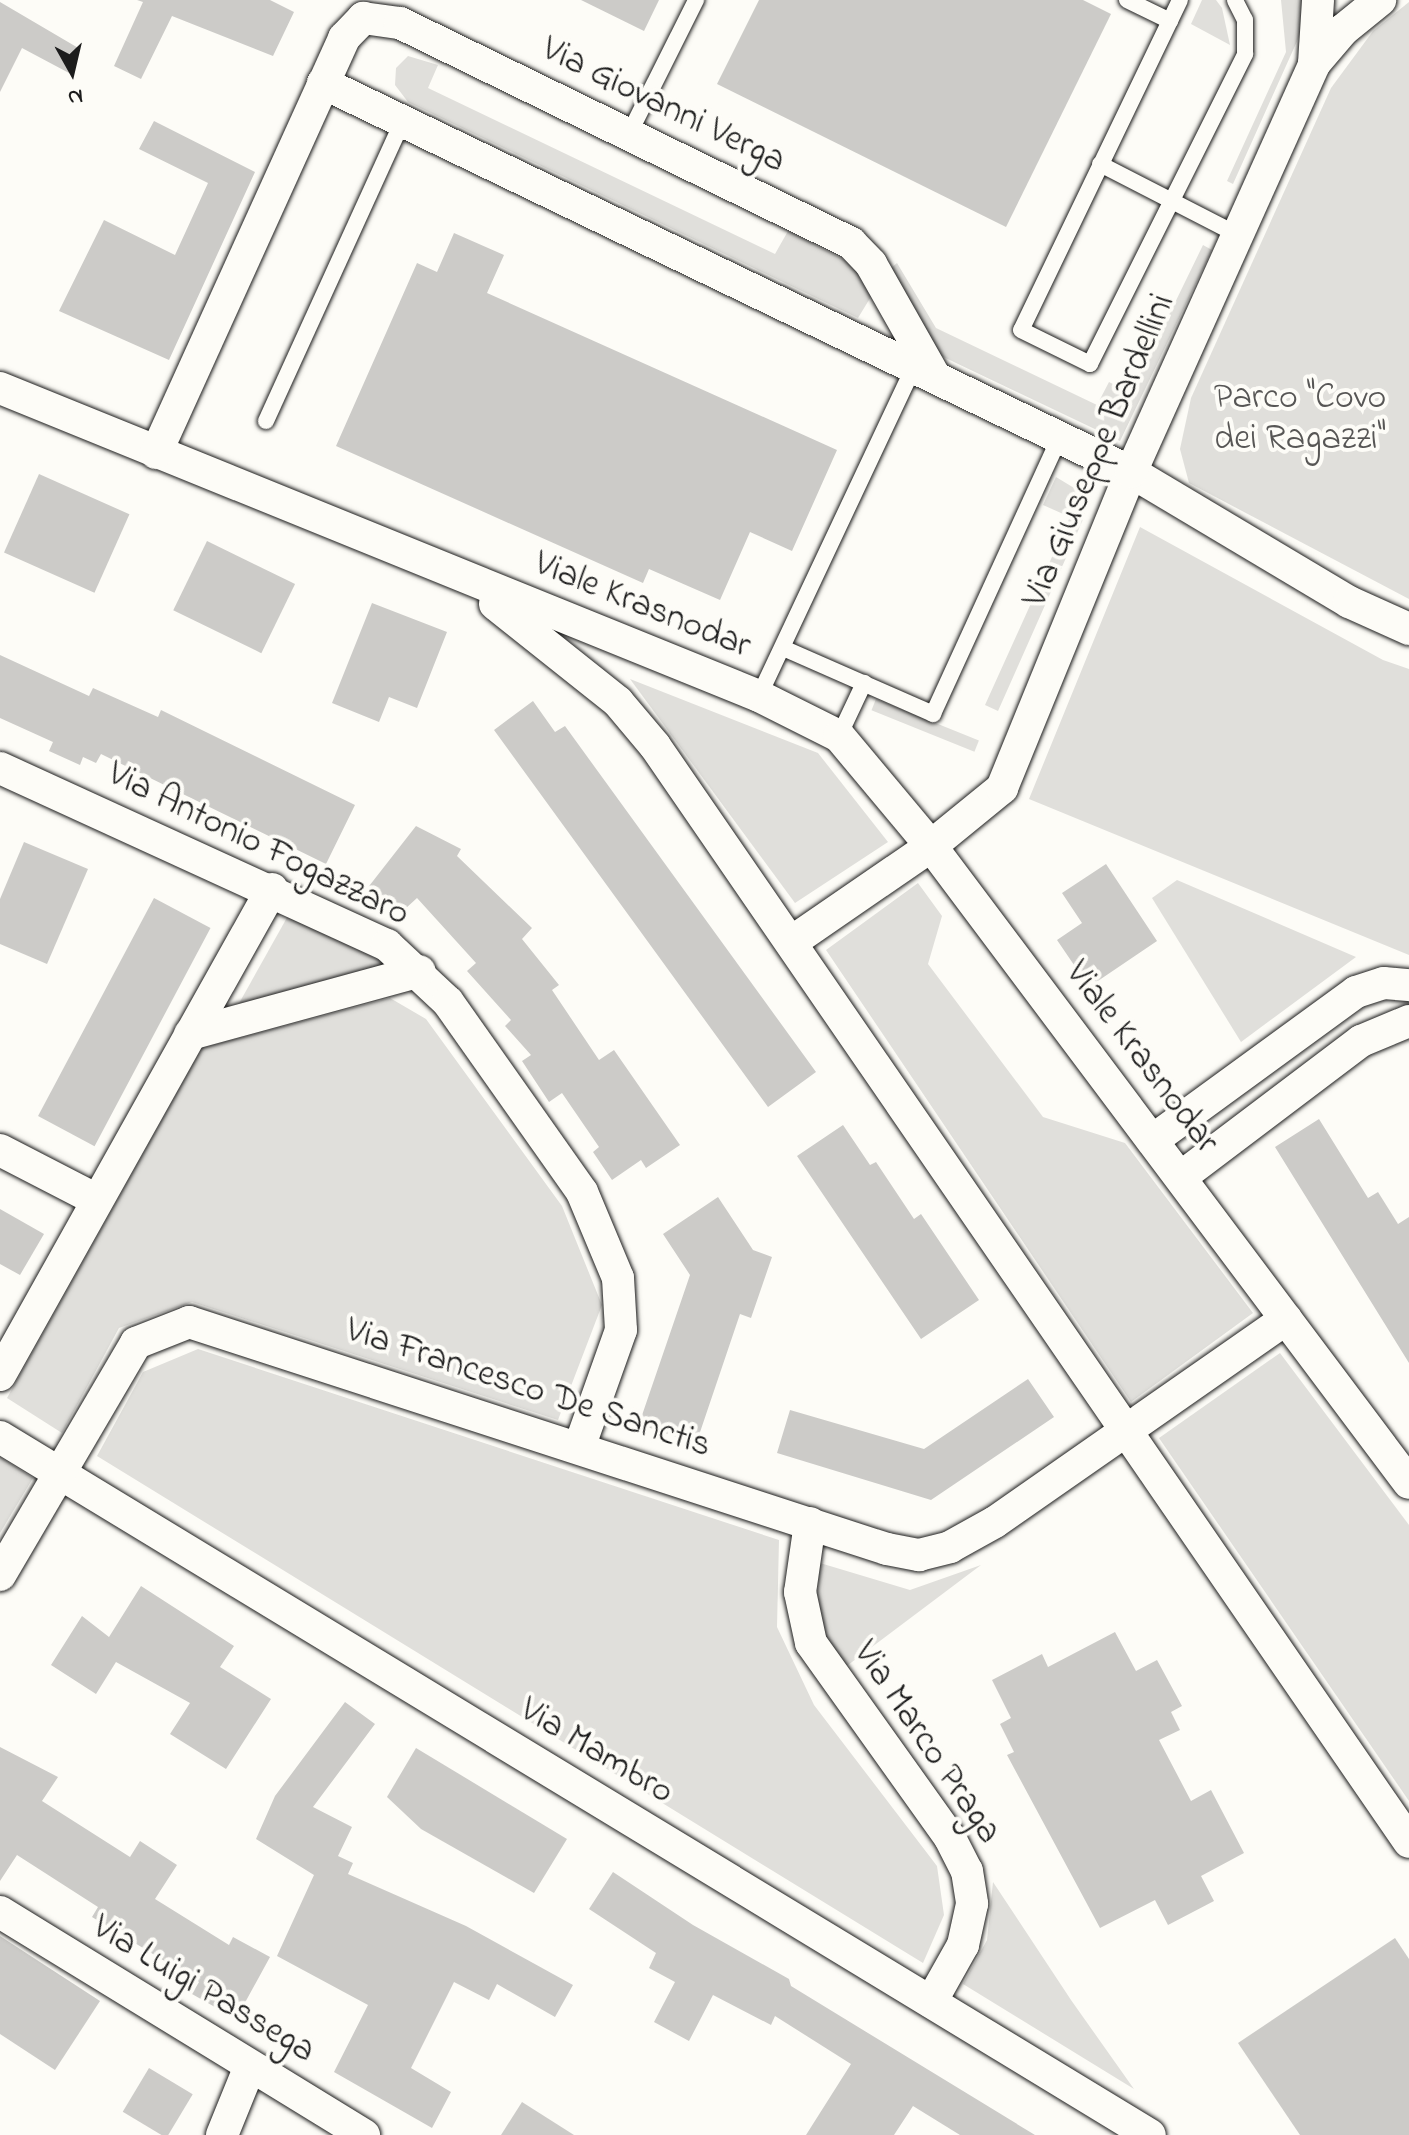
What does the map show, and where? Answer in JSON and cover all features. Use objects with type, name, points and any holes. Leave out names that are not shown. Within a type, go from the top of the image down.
[{"type":"street","name":"Via Giuseppe Bardellini","points":[[1314,64],[1318,0]]},
{"type":"street","name":"Via Giuseppe Bardellini","points":[[931,846],[1002,788],[1131,472],[1314,64],[1343,30],[1380,0]]},
{"type":"street","name":"Via Giovanni Verga","points":[[156,453],[323,83],[352,24],[363,18],[388,18],[851,243],[871,264],[924,372]]},
{"type":"street","points":[[323,83],[1131,472],[1349,602],[1409,629]]},
{"type":"street","name":"Viale Krasnodar","points":[[0,388],[759,696],[839,736],[931,846],[1409,1483]]},
{"type":"street","name":"Viale Krasnodar","points":[[457,576],[618,702],[655,746],[793,941],[1409,1842]]},
{"type":"street","name":"Via Antonio Fogazzaro","points":[[0,768],[272,889],[387,945],[420,971],[448,1002],[582,1192],[609,1249],[618,1278],[621,1330],[579,1448]]},
{"type":"street","points":[[793,941],[931,846]]},
{"type":"street","points":[[0,1375],[272,889]]},
{"type":"street","points":[[190,1034],[420,971]]},
{"type":"street","points":[[1153,1140],[1356,992],[1384,983],[1409,985]]},
{"type":"street","points":[[1181,1177],[1361,1041],[1409,1021]]},
{"type":"street","points":[[0,1150],[97,1200]]},
{"type":"street","points":[[1126,1428],[1286,1319]]},
{"type":"street","name":"Via Francesco De Sanctis","points":[[0,1575],[136,1343],[189,1322],[810,1523],[919,1555],[950,1547],[995,1522],[1126,1428]]},
{"type":"street","name":"Via Mambro","points":[[0,1437],[1150,2135]]},
{"type":"street","name":"Via Marco Praga","points":[[810,1523],[800,1592],[811,1643],[950,1838],[967,1871],[972,1904],[963,1945],[931,2002]]},
{"type":"street","name":"Via Luigi Passega","points":[[0,1912],[364,2135]]},
{"type":"street","points":[[222,2135],[250,2066]]},
{"type":"lane","points":[[629,134],[696,0]]},
{"type":"lane","points":[[1127,0],[1170,21]]},
{"type":"lane","points":[[1180,0],[1021,330],[1090,364],[1245,54],[1245,20],[1235,0]]},
{"type":"lane","points":[[266,421],[403,121]]},
{"type":"lane","points":[[1100,164],[1238,235]]},
{"type":"lane","points":[[759,696],[924,372]]},
{"type":"lane","points":[[783,648],[933,714],[1060,437]]},
{"type":"lane","points":[[839,736],[864,683]]},
{"type":"green space","points":[[1202,0],[1216,0],[1222,8],[1230,45],[1191,24]]},
{"type":"green space","points":[[1281,0],[1303,0],[1303,28],[1233,184],[1227,181],[1286,52]]},
{"type":"green space","name":"Parco \"Covo dei Ragazzi\"","points":[[1409,2],[1409,599],[1189,483],[1180,449],[1191,398],[1331,88],[1373,31]]},
{"type":"green space","points":[[408,56],[438,65],[428,88],[775,254],[788,231],[858,267],[872,295],[858,318],[408,102],[395,85],[396,68]]},
{"type":"green space","points":[[1203,245],[1212,250],[1120,441],[933,352],[885,273],[897,263],[936,328],[1097,405],[1109,382],[1131,393]]},
{"type":"green space","points":[[1056,477],[1084,494],[1085,515],[998,711],[985,705],[1070,517],[1043,505]]},
{"type":"green space","points":[[1140,527],[1383,660],[1409,669],[1409,955],[1029,799]]},
{"type":"green space","points":[[630,679],[818,753],[888,842],[795,903]]},
{"type":"green space","points":[[876,699],[979,741],[974,752],[872,710]]},
{"type":"green space","points":[[1177,880],[1356,957],[1241,1042],[1152,898]]},
{"type":"green space","points":[[918,883],[942,916],[928,964],[1043,1117],[1125,1143],[1253,1313],[1131,1402],[826,950]]},
{"type":"green space","points":[[289,914],[389,965],[237,1007]]},
{"type":"green space","points":[[390,998],[426,1019],[562,1206],[602,1305],[558,1420],[192,1302],[119,1328],[62,1433],[7,1398],[202,1048]]},
{"type":"green space","points":[[198,1349],[779,1540],[777,1627],[814,1705],[937,1866],[944,1915],[923,1963],[97,1456],[143,1372]]},
{"type":"green space","points":[[1280,1353],[1409,1525],[1409,1801],[1159,1438]]},
{"type":"green space","points":[[0,1457],[33,1478],[0,1533]]},
{"type":"green space","points":[[820,1563],[910,1590],[981,1565],[844,1668],[825,1636],[817,1602]]},
{"type":"green space","points":[[993,1882],[1134,2089],[963,1984],[987,1940]]},
{"type":"building","points":[[137,0],[270,0],[294,12],[273,56],[172,16],[141,79],[114,66],[143,2]]},
{"type":"building","points":[[581,0],[659,0],[644,31]]},
{"type":"building","points":[[759,0],[1083,0],[1111,14],[1006,227],[717,84]]},
{"type":"building","points":[[0,2],[80,49],[69,73],[22,48],[0,92]]},
{"type":"building","points":[[154,121],[255,172],[169,360],[59,311],[104,220],[175,255],[208,183],[139,149]]},
{"type":"building","points":[[454,233],[504,255],[487,293],[837,450],[792,551],[750,532],[720,600],[649,569],[643,583],[336,446],[417,263],[437,272]]},
{"type":"building","points":[[39,474],[129,514],[94,593],[4,553]]},
{"type":"building","points":[[207,541],[295,584],[261,653],[173,610]]},
{"type":"building","points":[[372,603],[447,632],[417,708],[389,697],[379,722],[332,703]]},
{"type":"building","points":[[0,655],[89,696],[93,688],[158,717],[161,710],[355,805],[326,864],[101,754],[96,763],[83,757],[80,765],[49,751],[53,742],[0,718]]},
{"type":"building","points":[[533,701],[555,732],[565,726],[816,1072],[768,1107],[494,730]]},
{"type":"building","points":[[416,826],[461,849],[457,856],[532,928],[522,939],[559,985],[552,990],[599,1060],[614,1050],[680,1145],[646,1168],[641,1160],[612,1180],[593,1152],[599,1147],[562,1093],[549,1102],[522,1061],[531,1055],[505,1026],[511,1020],[467,971],[476,963],[417,898],[405,909],[366,890]]},
{"type":"building","points":[[24,842],[88,869],[47,964],[0,944],[0,899]]},
{"type":"building","points":[[1106,864],[1157,941],[1089,987],[1057,940],[1082,923],[1062,893]]},
{"type":"building","points":[[154,898],[211,928],[95,1146],[38,1116]]},
{"type":"building","points":[[1319,1119],[1368,1198],[1378,1192],[1398,1224],[1409,1217],[1409,1363],[1275,1147]]},
{"type":"building","points":[[843,1125],[870,1165],[876,1162],[914,1219],[921,1214],[979,1300],[921,1339],[797,1156]]},
{"type":"building","points":[[718,1197],[753,1250],[772,1257],[751,1318],[740,1314],[696,1444],[639,1424],[690,1275],[663,1234]]},
{"type":"building","points":[[0,1209],[44,1234],[20,1275],[0,1264]]},
{"type":"building","points":[[1028,1379],[1054,1417],[931,1500],[777,1453],[790,1410],[924,1449]]},
{"type":"building","points":[[141,1586],[234,1646],[220,1667],[271,1699],[226,1769],[170,1734],[190,1703],[116,1662],[96,1694],[51,1665],[82,1616],[109,1637]]},
{"type":"building","points":[[1115,1632],[1136,1671],[1157,1660],[1182,1706],[1171,1712],[1180,1730],[1159,1740],[1191,1801],[1211,1790],[1244,1853],[1201,1876],[1214,1901],[1168,1925],[1155,1900],[1100,1928],[1007,1755],[1014,1752],[1000,1724],[1011,1718],[992,1680],[1042,1654],[1048,1667]]},
{"type":"building","points":[[345,1702],[375,1724],[313,1807],[352,1827],[338,1856],[353,1863],[348,1874],[466,1926],[573,1985],[555,2017],[497,1984],[489,2000],[454,1982],[411,2068],[451,2092],[432,2128],[334,2072],[368,2005],[277,1956],[314,1875],[256,1839],[275,1796]]},
{"type":"building","points":[[0,1747],[58,1777],[42,1801],[130,1857],[140,1841],[177,1865],[155,1899],[229,1945],[233,1937],[270,1957],[236,2019],[192,1994],[199,1982],[92,1917],[98,1907],[17,1855],[0,1881]]},
{"type":"building","points":[[416,1748],[567,1839],[534,1893],[421,1829],[387,1797]]},
{"type":"building","points":[[613,1872],[693,1925],[789,1979],[791,1986],[1035,2135],[960,2135],[913,2106],[894,2135],[806,2135],[851,2064],[775,2016],[771,2025],[713,1995],[689,2041],[654,2022],[675,1982],[649,1968],[656,1953],[589,1909]]},
{"type":"building","points":[[0,1936],[100,2001],[55,2070],[0,2034]]},
{"type":"building","points":[[1395,1938],[1409,1959],[1409,2135],[1300,2135],[1238,2043]]},
{"type":"building","points":[[149,2068],[193,2094],[168,2135],[161,2135],[123,2112]]},
{"type":"building","points":[[522,2102],[574,2135],[501,2135]]}]
